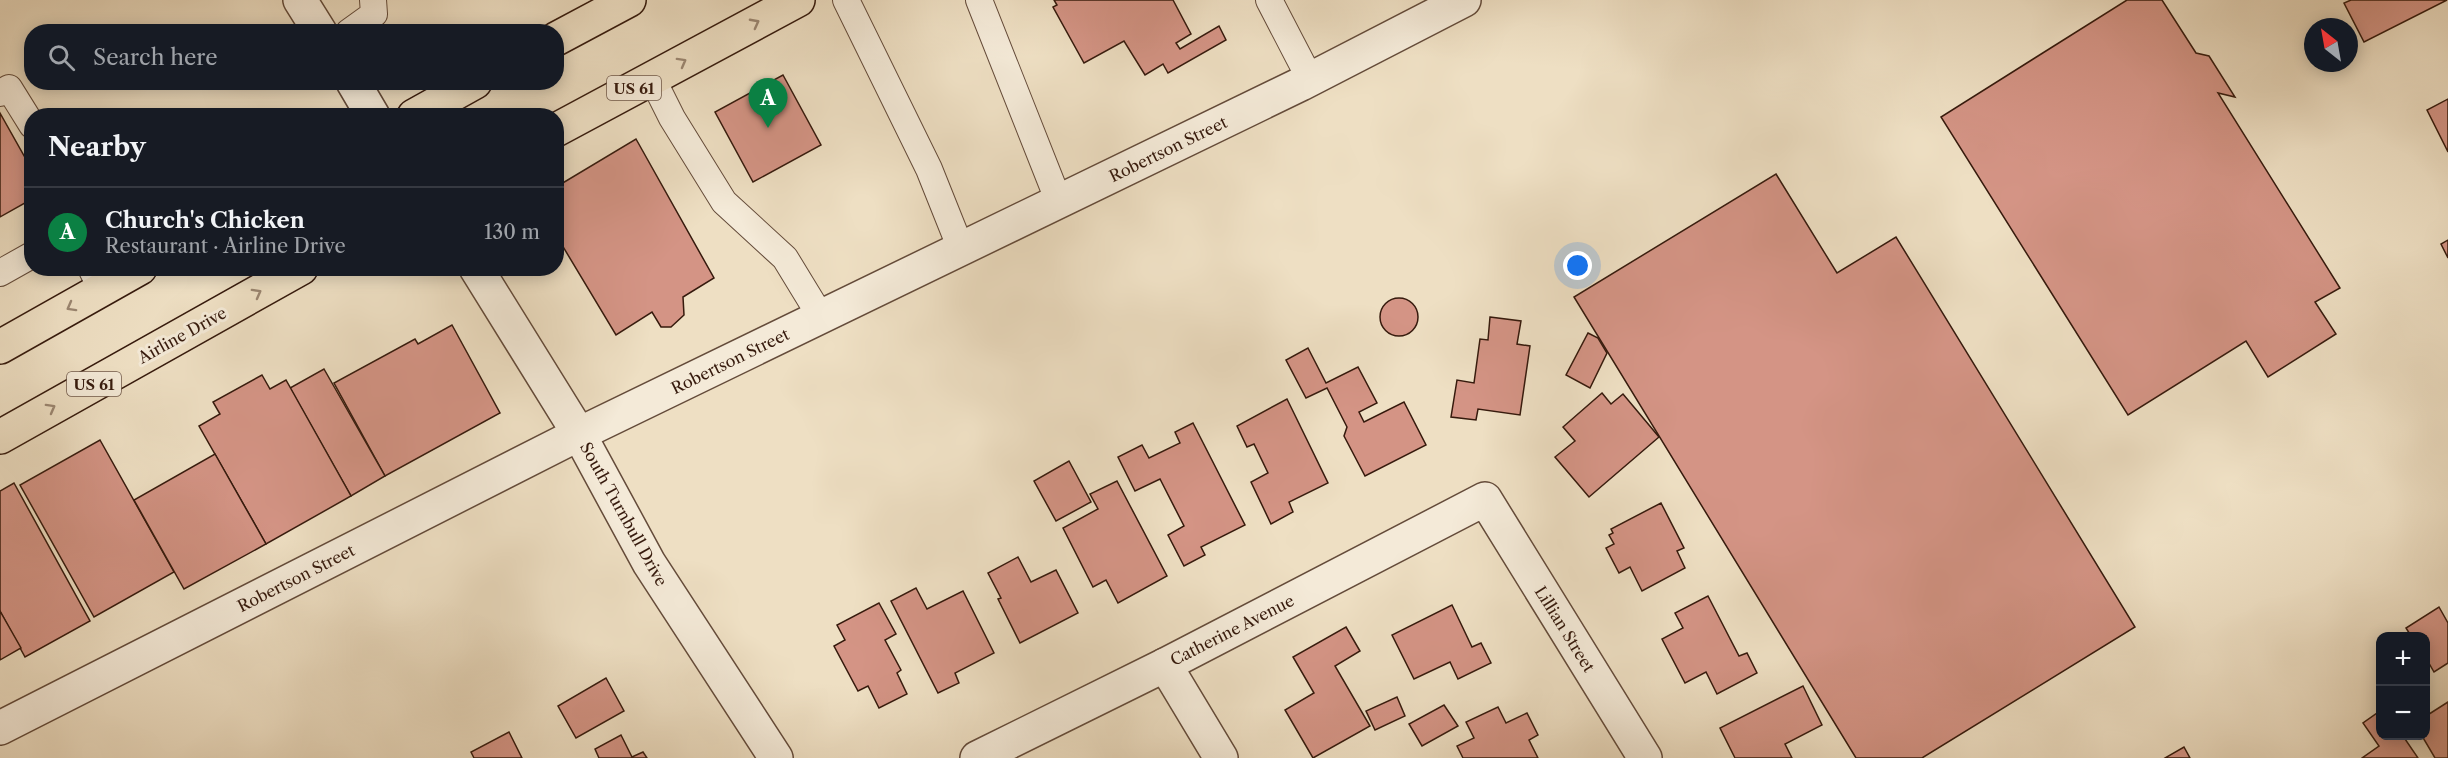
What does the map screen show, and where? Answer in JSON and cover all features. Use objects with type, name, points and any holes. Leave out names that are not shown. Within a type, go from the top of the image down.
[{"type":"highway","points":[[564,35],[629,0]]},
{"type":"highway","name":"US 61","points":[[564,125],[798,0]]},
{"type":"highway","points":[[428,108],[461,90]]},
{"type":"highway","name":"Airline Drive","points":[[0,437],[287,276]]},
{"type":"highway","points":[[0,347],[97,279]]},
{"type":"street","points":[[300,0],[315,24]]},
{"type":"street","name":"Robertson Street","points":[[0,728],[579,434],[1310,79],[1464,0]]},
{"type":"street","points":[[357,90],[369,108]]},
{"type":"street","name":"South Turnbull Drive","points":[[481,276],[579,434],[649,562],[776,758]]},
{"type":"street","name":"Catherine Avenue","points":[[977,758],[1165,665],[1485,499]]},
{"type":"street","name":"Lillian Street","points":[[1485,499],[1645,758]]},
{"type":"street","points":[[1165,665],[1221,758]]},
{"type":"lane","points":[[361,24],[375,14],[373,0]]},
{"type":"lane","points":[[846,0],[929,169],[961,249]]},
{"type":"lane","points":[[979,0],[1059,202]]},
{"type":"lane","points":[[1269,0],[1310,79]]},
{"type":"lane","points":[[652,78],[672,118],[724,202],[785,258],[821,317]]},
{"type":"lane","points":[[0,93],[9,88],[24,111]]},
{"type":"lane","points":[[0,273],[24,260]]},
{"type":"building","points":[[1054,0],[1173,0],[1191,34],[1176,43],[1180,49],[1219,26],[1226,40],[1168,73],[1163,64],[1145,75],[1124,41],[1084,63],[1053,7],[1057,5]]},
{"type":"building","points":[[2127,0],[2162,0],[2196,53],[2209,56],[2235,97],[2218,93],[2340,288],[2315,302],[2336,334],[2268,377],[2246,341],[2128,415],[1941,117]]},
{"type":"building","points":[[2351,0],[2447,0],[2364,42],[2358,30],[2358,18],[2352,18],[2344,3]]},
{"type":"building","points":[[783,75],[821,145],[753,182],[715,112]]},
{"type":"building","points":[[2448,99],[2448,152],[2427,110]]},
{"type":"building","points":[[0,113],[24,156],[24,204],[0,217]]},
{"type":"building","points":[[636,139],[714,278],[683,297],[684,315],[671,327],[661,327],[652,312],[616,335],[564,248],[564,182]]},
{"type":"building","points":[[1776,174],[1837,273],[1896,237],[2135,627],[1922,758],[1856,758],[1574,297]]},
{"type":"building","points":[[2448,240],[2448,258],[2441,244]]},
{"type":"building","points":[[1399,298],[1406,299],[1412,304],[1417,310],[1417,324],[1412,330],[1406,335],[1399,336],[1392,335],[1386,330],[1381,324],[1380,317],[1381,310],[1386,304],[1392,299]]},
{"type":"building","points":[[1490,317],[1521,321],[1517,344],[1530,346],[1520,415],[1478,409],[1476,420],[1451,417],[1457,380],[1474,383],[1480,339],[1488,340]]},
{"type":"building","points":[[452,325],[500,413],[385,476],[334,383],[415,339],[418,344]]},
{"type":"building","points":[[1588,333],[1598,338],[1607,353],[1590,388],[1566,375]]},
{"type":"building","points":[[1308,348],[1326,383],[1358,367],[1377,403],[1359,412],[1364,422],[1404,402],[1426,445],[1365,476],[1344,436],[1347,427],[1327,388],[1306,398],[1286,360]]},
{"type":"building","points":[[324,369],[385,476],[351,496],[290,388]]},
{"type":"building","points":[[262,375],[270,389],[286,380],[351,496],[266,544],[199,426],[220,414],[213,402]]},
{"type":"building","points":[[1602,393],[1611,404],[1623,394],[1659,437],[1589,497],[1555,457],[1575,441],[1563,427]]},
{"type":"building","points":[[1287,399],[1328,483],[1289,502],[1293,512],[1271,524],[1251,482],[1268,473],[1254,444],[1247,447],[1237,426]]},
{"type":"building","points":[[1193,423],[1245,525],[1201,547],[1205,555],[1184,566],[1168,535],[1184,526],[1160,479],[1135,491],[1118,457],[1142,445],[1149,458],[1180,443],[1175,432]]},
{"type":"building","points":[[100,440],[174,572],[94,617],[20,485]]},
{"type":"building","points":[[215,454],[266,544],[184,589],[134,500]]},
{"type":"building","points":[[1069,461],[1091,502],[1056,521],[1034,481]]},
{"type":"building","points":[[1117,481],[1167,576],[1118,603],[1106,580],[1093,587],[1063,528],[1098,509],[1090,494]]},
{"type":"building","points":[[14,483],[90,621],[25,657],[0,611],[0,491]]},
{"type":"building","points":[[1661,503],[1684,548],[1677,551],[1685,568],[1642,591],[1630,567],[1619,573],[1606,548],[1614,544],[1609,535],[1613,533],[1611,529]]},
{"type":"building","points":[[1018,557],[1031,582],[1056,570],[1078,613],[1020,643],[988,573]]},
{"type":"building","points":[[916,588],[927,609],[963,591],[994,653],[955,673],[959,683],[938,693],[891,601]]},
{"type":"building","points":[[1708,596],[1739,656],[1747,653],[1757,673],[1717,694],[1706,672],[1685,683],[1662,639],[1683,628],[1675,613]]},
{"type":"building","points":[[879,603],[896,634],[885,640],[901,670],[897,673],[907,694],[879,708],[868,686],[858,691],[834,646],[845,640],[837,625]]},
{"type":"building","points":[[1452,605],[1472,647],[1481,643],[1491,663],[1458,679],[1450,662],[1414,679],[1392,635]]},
{"type":"building","points":[[2439,607],[2448,623],[2448,663],[2434,672],[2430,665],[2430,632],[2408,632],[2406,628]]},
{"type":"building","points":[[0,611],[21,648],[0,660]]},
{"type":"building","points":[[1346,627],[1360,651],[1335,666],[1370,726],[1313,758],[1285,710],[1314,693],[1293,657]]},
{"type":"building","points":[[606,678],[624,711],[576,738],[558,706]]},
{"type":"building","points":[[1803,686],[1822,725],[1785,744],[1792,758],[1735,758],[1720,728]]},
{"type":"building","points":[[1397,697],[1405,716],[1375,730],[1366,711]]},
{"type":"building","points":[[2448,702],[2448,758],[2435,758],[2424,740],[2430,740],[2430,713]]},
{"type":"building","points":[[1444,705],[1458,726],[1422,746],[1409,724]]},
{"type":"building","points":[[1498,707],[1506,723],[1527,713],[1538,735],[1529,740],[1538,758],[1463,758],[1457,746],[1474,738],[1466,722]]},
{"type":"building","points":[[2376,714],[2376,740],[2406,740],[2418,758],[2362,758],[2379,746],[2363,723]]},
{"type":"building","points":[[509,732],[522,758],[474,758],[471,752]]},
{"type":"building","points":[[621,735],[632,757],[643,752],[647,758],[599,758],[595,749]]},
{"type":"building","points":[[2184,747],[2190,758],[2165,758]]},
{"type":"place","name":"Church's Chicken","points":[[768,128]]}]
